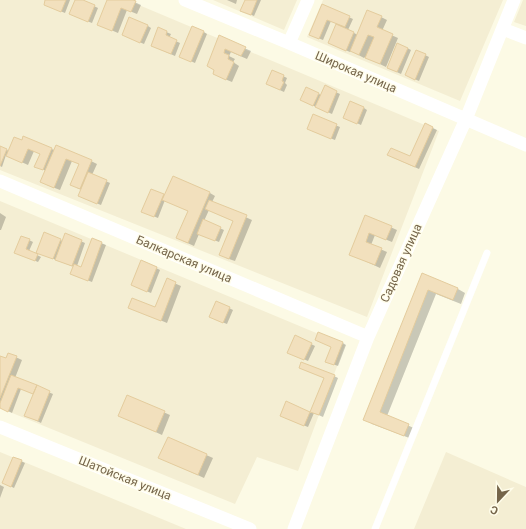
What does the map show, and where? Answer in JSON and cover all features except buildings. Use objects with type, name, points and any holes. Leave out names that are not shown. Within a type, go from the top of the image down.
[{"type":"street","name":"Широкая улица","points":[[185,0],[526,145]]},
{"type":"street","points":[[289,43],[308,0]]},
{"type":"street","name":"Садовая улица","points":[[294,529],[368,338],[466,119],[514,0]]},
{"type":"street","points":[[503,28],[526,38]]},
{"type":"street","name":"Балкарская улица","points":[[0,181],[368,338]]},
{"type":"street","name":"Шатойская улица","points":[[0,427],[250,529]]},
{"type":"lane","points":[[375,529],[487,253]]},
{"type":"shaded area","points":[[0,0],[127,0],[439,131],[367,317],[0,170]]},
{"type":"shaded area","points":[[213,0],[297,0],[284,30]]},
{"type":"shaded area","points":[[323,0],[503,0],[460,101],[307,37]]},
{"type":"shaded area","points":[[523,0],[526,0],[526,26],[514,22]]},
{"type":"shaded area","points":[[0,201],[345,345],[298,471],[257,457],[235,504],[0,408]]},
{"type":"shaded area","points":[[0,452],[186,529],[0,529]]},
{"type":"shaded area","points":[[446,452],[526,487],[526,529],[414,529]]}]
